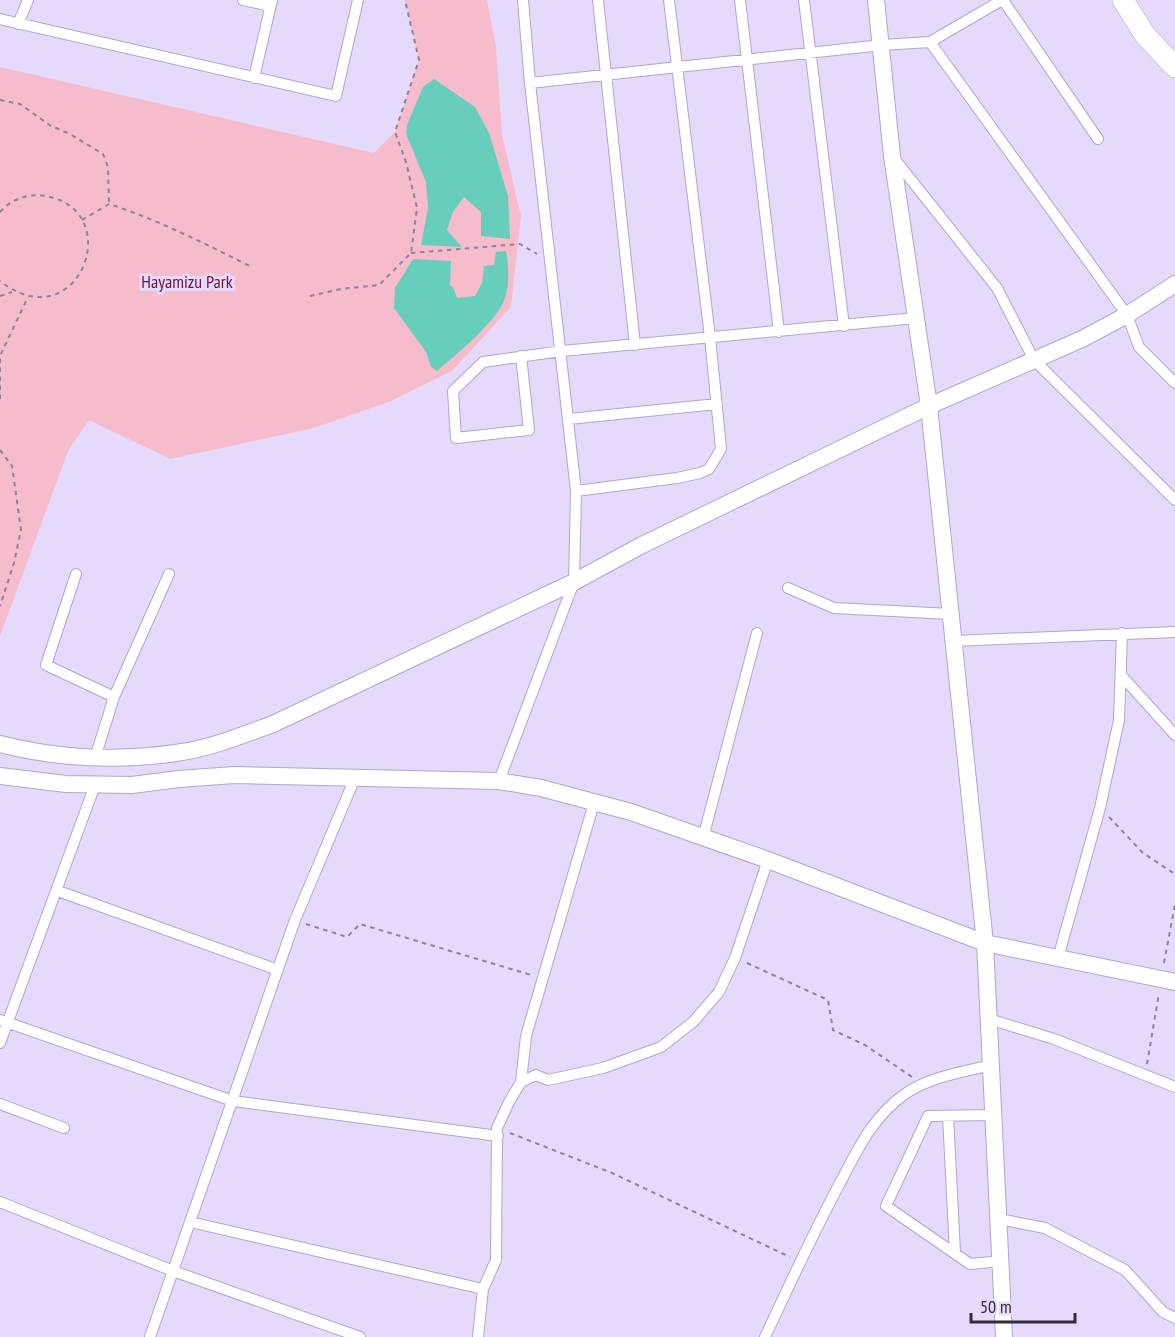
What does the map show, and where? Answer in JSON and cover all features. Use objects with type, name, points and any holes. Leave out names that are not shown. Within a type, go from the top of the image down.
[{"type":"highway","points":[[1123,0],[1145,35],[1175,68]]},
{"type":"street","points":[[18,24],[28,0]]},
{"type":"street","points":[[243,0],[271,3],[254,78]]},
{"type":"street","points":[[0,20],[336,96],[358,0]]},
{"type":"street","points":[[499,781],[574,582],[576,491],[530,83],[523,0]]},
{"type":"street","points":[[598,0],[635,345]]},
{"type":"street","points":[[576,491],[677,478],[709,469],[721,449],[710,337],[669,0]]},
{"type":"street","points":[[740,0],[779,332]]},
{"type":"street","points":[[804,0],[844,326]]},
{"type":"street","points":[[876,0],[892,156],[929,406],[985,943],[1004,1337]]},
{"type":"street","points":[[530,83],[811,52],[930,42],[1002,0],[1098,139]]},
{"type":"street","points":[[930,42],[1127,315],[1139,347],[1175,383]]},
{"type":"street","points":[[892,156],[997,288],[1034,360],[1175,500]]},
{"type":"street","points":[[0,744],[49,754],[95,758],[140,757],[182,752],[273,724],[574,582],[642,545],[929,406],[1082,339],[1127,315],[1175,284]]},
{"type":"street","points":[[520,357],[528,430],[456,438],[453,391],[483,362],[562,351],[916,318]]},
{"type":"street","points":[[568,419],[717,404]]},
{"type":"street","points":[[76,574],[46,665],[114,697]]},
{"type":"street","points":[[95,758],[114,697],[170,574]]},
{"type":"street","points":[[788,588],[834,608],[951,614]]},
{"type":"street","points":[[703,838],[757,633]]},
{"type":"street","points":[[953,642],[1122,633],[1148,635],[1175,633]]},
{"type":"street","points":[[1058,958],[1100,808],[1119,720],[1122,633]]},
{"type":"street","points":[[1121,675],[1175,735]]},
{"type":"street","points":[[0,776],[66,784],[132,785],[208,776],[234,776],[499,781],[541,788],[630,813],[768,860],[985,943],[1175,982]]},
{"type":"street","points":[[150,1337],[295,920],[355,778]]},
{"type":"street","points":[[0,1043],[4,1022],[58,891],[95,784]]},
{"type":"street","points":[[478,1337],[483,1289],[496,1260],[497,1132],[509,1102],[521,1082],[526,1036],[594,802]]},
{"type":"street","points":[[521,1082],[536,1075],[548,1080],[603,1068],[662,1047],[693,1022],[719,992],[735,958],[768,860]]},
{"type":"street","points":[[58,891],[278,970]]},
{"type":"street","points":[[989,1019],[1054,1039],[1175,1088]]},
{"type":"street","points":[[4,1022],[232,1101],[497,1132]]},
{"type":"street","points":[[765,1337],[821,1218],[869,1129],[888,1107],[907,1092],[935,1080],[991,1065]]},
{"type":"street","points":[[0,1104],[64,1128]]},
{"type":"street","points":[[994,1115],[928,1116],[886,1206],[970,1264],[1002,1261]]},
{"type":"street","points":[[948,1116],[955,1253]]},
{"type":"street","points":[[0,1202],[173,1271],[360,1337]]},
{"type":"street","points":[[999,1219],[1045,1228],[1125,1270],[1163,1312],[1175,1318]]},
{"type":"street","points":[[190,1222],[483,1289]]},
{"type":"path","points":[[310,296],[341,289],[379,285],[411,253],[417,208],[406,162],[395,132],[419,60],[405,0]]},
{"type":"path","points":[[0,100],[20,104],[51,126],[70,134],[103,154],[108,167],[109,204]]},
{"type":"path","points":[[0,212],[5,206],[20,198],[38,195],[55,198],[70,206],[81,220],[88,236],[88,254],[83,269],[73,283],[60,292],[45,297],[28,297],[13,292],[0,281]]},
{"type":"path","points":[[81,220],[109,204],[135,212],[186,234],[252,267]]},
{"type":"path","points":[[411,253],[520,244],[551,262]]},
{"type":"path","points":[[0,296],[13,292]]},
{"type":"path","points":[[0,399],[0,356],[28,297]]},
{"type":"path","points":[[0,450],[12,466],[21,530],[14,563],[0,606]]},
{"type":"path","points":[[1100,808],[1143,853],[1175,874]]},
{"type":"path","points":[[295,920],[347,937],[360,924],[543,979]]},
{"type":"path","points":[[735,958],[828,1000],[833,1030],[865,1045],[924,1085]]},
{"type":"path","points":[[497,1132],[612,1173],[800,1262]]},
{"type":"green space","name":"Hayamizu Park","points":[[405,0],[487,0],[496,47],[502,135],[521,216],[511,307],[452,371],[391,401],[314,428],[170,459],[89,420],[68,451],[0,636],[0,67],[374,153],[395,132],[419,60]]},
{"type":"shaded area","points":[[434,79],[475,107],[489,133],[508,196],[510,239],[481,236],[481,212],[464,197],[453,212],[447,230],[462,247],[421,245],[428,208],[426,182],[406,134],[407,125],[423,87]]},
{"type":"shaded area","points":[[506,251],[508,277],[503,303],[483,330],[437,371],[431,367],[426,352],[394,308],[395,288],[413,259],[451,261],[450,285],[457,298],[475,296],[482,283],[484,266],[494,265],[496,252]]}]
